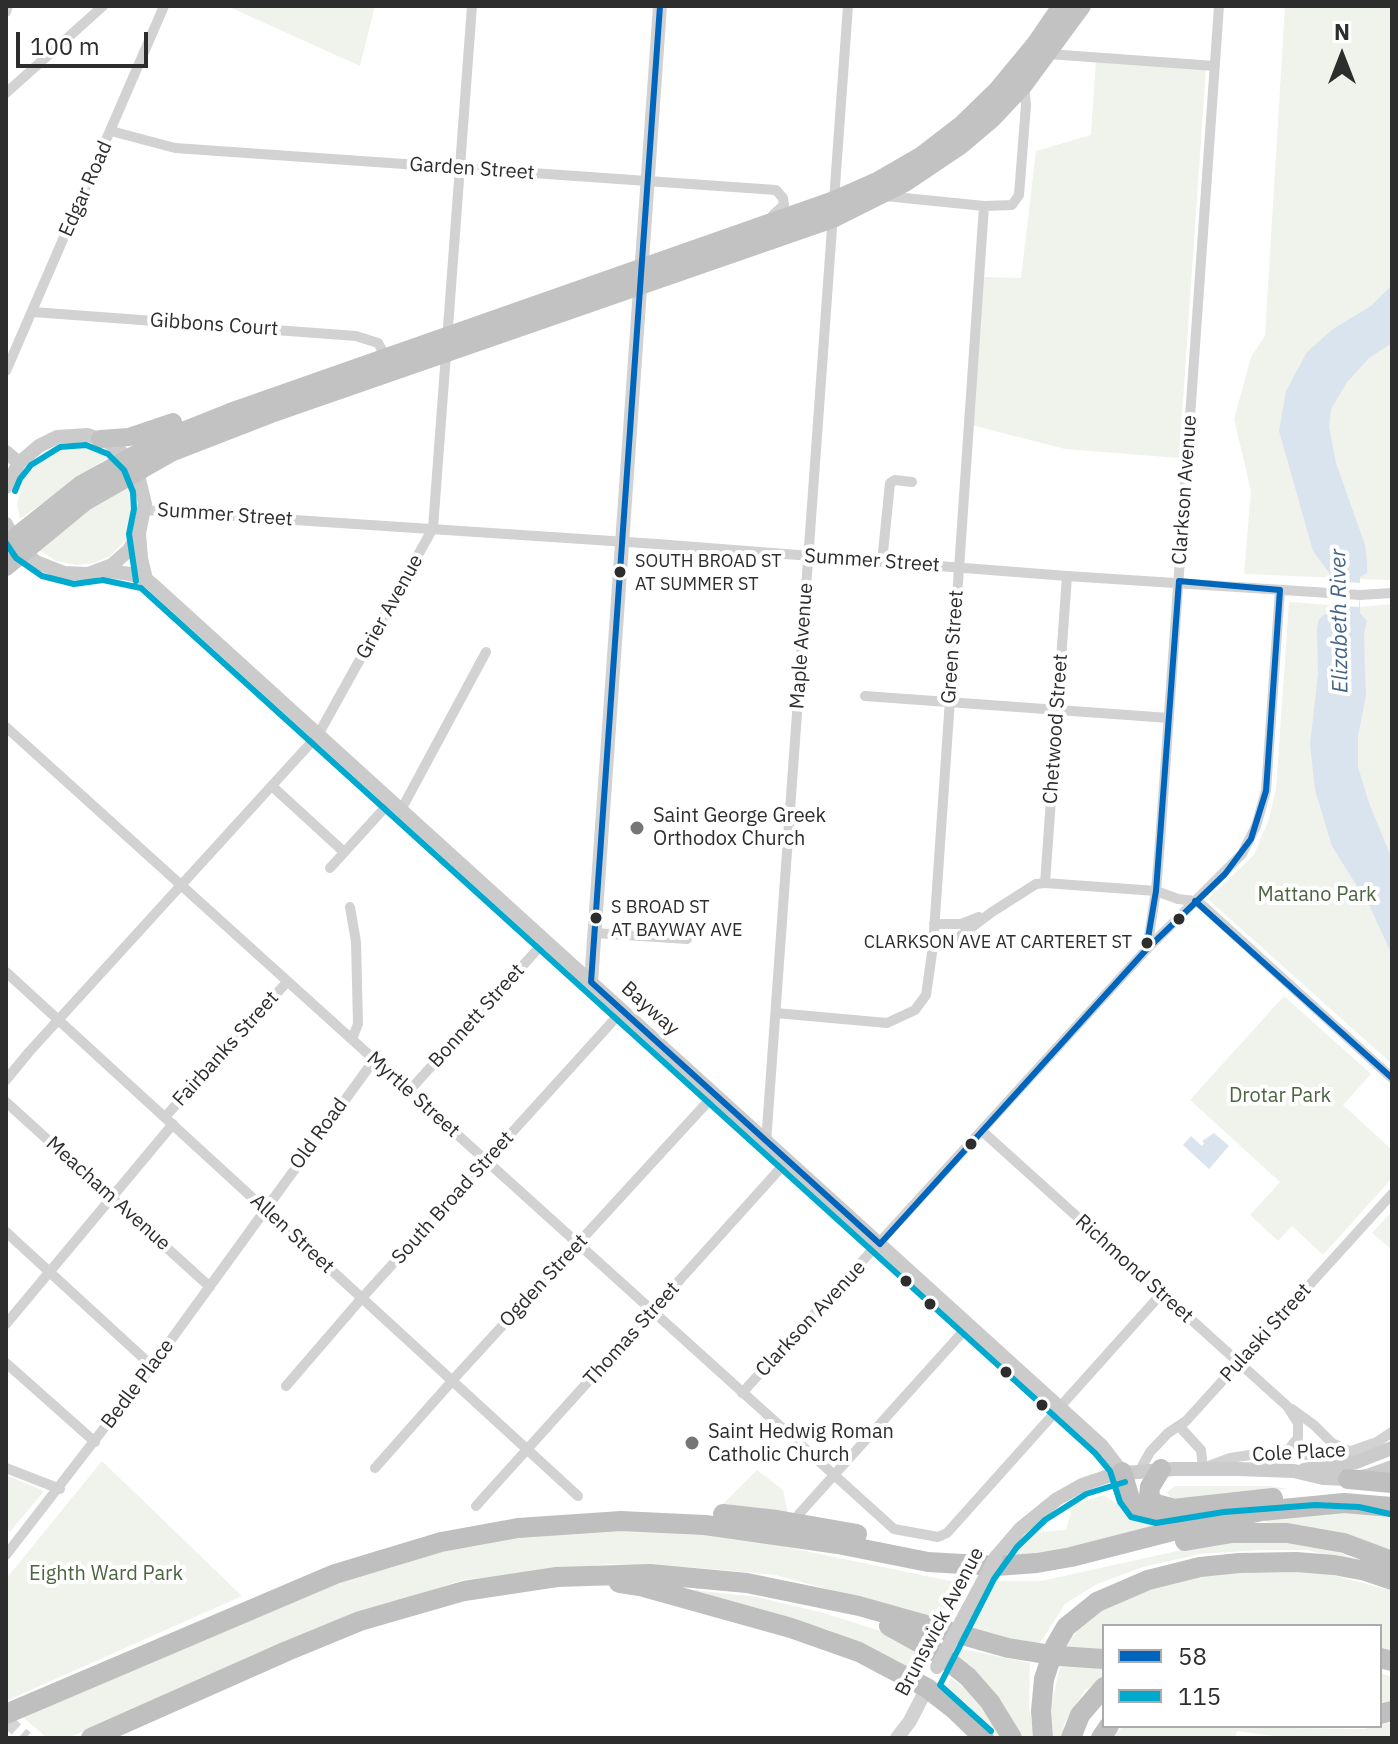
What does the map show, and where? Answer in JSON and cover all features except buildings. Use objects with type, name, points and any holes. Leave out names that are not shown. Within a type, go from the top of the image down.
[{"type":"highway","points":[[132,464],[173,452],[447,345],[834,209],[922,155],[961,125],[997,90],[1061,6]]},
{"type":"highway","points":[[640,278],[752,229],[881,195],[905,183],[960,146],[992,119],[1024,85],[1082,6]]},
{"type":"highway","points":[[6,567],[12,539],[85,502],[165,438],[386,357],[447,345]]},
{"type":"highway","points":[[100,439],[129,437],[203,410],[230,412]]},
{"type":"highway","points":[[1141,1471],[1150,1487],[1149,1497],[1156,1504],[1171,1508]]},
{"type":"highway","points":[[1141,1471],[1129,1498],[1137,1509],[1150,1513],[1171,1508],[1315,1495],[1360,1497],[1392,1506]]},
{"type":"highway","points":[[1348,1479],[1392,1483]]},
{"type":"highway","points":[[533,1526],[583,1522],[663,1522],[779,1535],[928,1562],[1010,1566],[1071,1557],[1262,1511],[1344,1503],[1392,1506]]},
{"type":"highway","points":[[6,1714],[350,1569],[441,1542],[600,1514],[718,1513],[815,1526],[924,1548],[998,1555]]},
{"type":"highway","points":[[779,1535],[904,1568],[985,1578],[1053,1574],[1173,1543],[1245,1532],[1316,1537],[1356,1547],[1392,1561]]},
{"type":"highway","points":[[1043,1738],[1041,1711],[1044,1679],[1050,1657],[1066,1627],[1097,1602],[1135,1584],[1200,1567],[1286,1561],[1334,1565],[1392,1580]]},
{"type":"highway","points":[[91,1738],[374,1616],[464,1591],[571,1576],[634,1573],[698,1577],[807,1595],[1008,1648],[1102,1659]]},
{"type":"highway","points":[[571,1576],[644,1587],[791,1628],[859,1652],[927,1688],[984,1738]]},
{"type":"highway","points":[[807,1595],[879,1621],[938,1653],[984,1694],[1012,1738]]},
{"type":"highway","points":[[1071,1738],[1080,1715],[1102,1689]]},
{"type":"main road","points":[[6,487],[19,463],[39,446],[57,437],[83,435],[100,439],[132,464],[143,490],[144,510],[139,533],[146,579],[103,570],[64,573],[40,565],[12,539]]},
{"type":"main road","points":[[6,452],[19,463]]},
{"type":"main road","points":[[103,570],[127,554],[139,533]]},
{"type":"main road","name":"Bayway","points":[[146,579],[1108,1452],[1141,1471]]},
{"type":"main road","name":"Brunswick Avenue","points":[[927,1688],[998,1555],[1020,1529],[1057,1499],[1094,1480],[1141,1471],[1203,1468],[1294,1471],[1356,1462],[1392,1448]]},
{"type":"main road","name":"Brunswick Avenue","points":[[1294,1471],[1323,1478],[1348,1479],[1392,1467]]},
{"type":"street","points":[[6,12],[8,6]]},
{"type":"street","points":[[6,93],[103,6]]},
{"type":"street","name":"Edgar Road","points":[[6,371],[164,6]]},
{"type":"street","name":"Grier Avenue","points":[[6,1080],[318,735],[433,528],[472,6]]},
{"type":"street","points":[[591,982],[660,6]]},
{"type":"street","name":"Maple Avenue","points":[[766,1143],[848,6]]},
{"type":"street","name":"Clarkson Avenue","points":[[742,1393],[1146,950],[1156,891],[1219,6]]},
{"type":"street","points":[[1048,54],[1215,66]]},
{"type":"street","points":[[881,195],[984,206],[1007,207],[1017,201],[1026,105],[1024,85]]},
{"type":"street","name":"Garden Street","points":[[111,131],[175,148],[776,190],[783,198],[784,207],[752,229]]},
{"type":"street","name":"Green Street","points":[[776,1013],[887,1023],[907,1016],[926,995],[933,946],[984,206]]},
{"type":"street","name":"Gibbons Court","points":[[33,312],[356,336],[378,343],[386,357]]},
{"type":"street","points":[[882,562],[890,483],[895,480],[912,482]]},
{"type":"street","name":"Summer Street","points":[[144,510],[433,528],[1067,576],[1360,595],[1392,593]]},
{"type":"street","name":"Chetwood Street","points":[[1045,883],[1067,576]]},
{"type":"street","points":[[1146,950],[1242,854],[1262,810],[1266,791],[1280,590]]},
{"type":"street","points":[[330,868],[396,805],[486,652]]},
{"type":"street","points":[[865,696],[1169,718]]},
{"type":"street","name":"Myrtle Street","points":[[6,727],[887,1526],[938,1537],[947,1533],[1058,1406]]},
{"type":"street","points":[[273,787],[344,852]]},
{"type":"street","points":[[933,946],[955,940],[1036,884],[1156,891],[1195,901],[1392,1078]]},
{"type":"street","points":[[350,907],[356,942],[358,1024],[352,1039]]},
{"type":"street","points":[[934,924],[961,924],[992,912]]},
{"type":"street","points":[[595,933],[687,939]]},
{"type":"street","name":"Bonnett Street","points":[[409,1091],[545,941]]},
{"type":"street","name":"Allen Street","points":[[6,972],[578,1496]]},
{"type":"street","name":"Fairbanks Street","points":[[6,1324],[112,1197],[169,1120],[287,982]]},
{"type":"street","name":"South Broad Street","points":[[286,1386],[622,1011]]},
{"type":"street","name":"Old Road","points":[[266,1210],[374,1060]]},
{"type":"street","name":"Ogden Street","points":[[375,1468],[714,1095]]},
{"type":"street","name":"Meacham Avenue","points":[[6,1102],[210,1287]]},
{"type":"street","name":"Richmond Street","points":[[982,1131],[1287,1406],[1308,1420],[1336,1446],[1351,1451]]},
{"type":"street","name":"Thomas Street","points":[[476,1506],[787,1161]]},
{"type":"street","name":"Pulaski Street","points":[[1141,1471],[1150,1452],[1179,1426],[1392,1194]]},
{"type":"street","name":"Bedle Place","points":[[6,1555],[60,1489],[266,1210]]},
{"type":"street","points":[[6,1232],[152,1366]]},
{"type":"street","points":[[1058,1406],[1162,1293]]},
{"type":"street","points":[[799,1514],[969,1325]]},
{"type":"street","points":[[6,1363],[95,1442]]},
{"type":"street","points":[[1273,1455],[1289,1449],[1298,1438],[1298,1423],[1287,1406]]},
{"type":"street","points":[[1179,1426],[1201,1450],[1203,1468]]},
{"type":"street","name":"Cole Place","points":[[1203,1468],[1237,1456],[1319,1455],[1351,1451],[1377,1442],[1392,1432]]},
{"type":"street","points":[[6,1468],[60,1489]]},
{"type":"street","name":"Brunswick Avenue","points":[[900,1737],[927,1688]]},
{"type":"green space","points":[[227,6],[375,6],[360,66]]},
{"type":"green space","points":[[1285,6],[1392,6],[1392,580],[1244,574],[1251,491],[1234,419],[1251,357],[1265,336]]},
{"type":"green space","points":[[1096,59],[1206,68],[1179,458],[1065,449],[971,425],[981,277],[1021,278],[1036,151],[1091,135]]},
{"type":"green space","points":[[73,445],[96,448],[109,456],[20,519],[17,504],[25,476],[43,456]]},
{"type":"green space","points":[[133,483],[138,505],[135,521],[129,537],[110,556],[94,563],[76,565],[56,561],[39,550],[80,515]]},
{"type":"green space","name":"Mattano Park","points":[[1289,602],[1360,607],[1392,604],[1392,1064],[1208,899],[1254,855],[1269,819],[1276,789]]},
{"type":"green space","name":"Drotar Park","points":[[1284,996],[1371,1074],[1343,1105],[1392,1150],[1392,1178],[1323,1255],[1292,1226],[1278,1241],[1250,1215],[1280,1182],[1190,1100]]},
{"type":"green space","points":[[1392,1211],[1392,1250],[1372,1233]]},
{"type":"green space","name":"Eighth Ward Park","points":[[102,1461],[242,1596],[6,1701],[6,1579]]},
{"type":"green space","points":[[757,1470],[783,1490],[788,1515],[719,1508]]},
{"type":"green space","points":[[6,1475],[44,1491],[10,1532],[6,1528]]},
{"type":"green space","points":[[1175,1486],[1270,1486],[1288,1489],[1171,1499],[1167,1492]]},
{"type":"green space","points":[[1104,1495],[1125,1509],[1142,1514],[1151,1528],[1037,1555],[1011,1556],[1026,1533],[1066,1530],[1073,1504]]},
{"type":"green space","points":[[1308,1511],[1392,1512],[1392,1552],[1322,1529],[1266,1522],[1267,1515]]},
{"type":"green space","points":[[609,1528],[709,1531],[960,1583],[940,1620],[776,1575],[688,1567],[609,1564],[462,1580],[324,1626],[68,1738],[47,1738],[23,1717],[328,1585],[436,1551],[519,1533]]},
{"type":"green space","points":[[1270,1539],[1323,1546],[1377,1568],[1307,1550],[1200,1554],[1143,1567],[1097,1584],[1065,1604],[1037,1648],[970,1630],[996,1581],[1041,1581],[1201,1544]]},
{"type":"green space","points":[[1236,1569],[1322,1572],[1392,1591],[1392,1651],[1382,1648],[1382,1624],[1102,1624],[1102,1653],[1065,1648],[1089,1614],[1144,1589]]},
{"type":"green space","points":[[685,1589],[757,1597],[820,1612],[884,1632],[925,1657],[917,1674],[829,1630]]},
{"type":"green space","points":[[962,1649],[1030,1663],[1029,1706],[1034,1738],[1021,1738],[957,1657]]},
{"type":"green space","points":[[1060,1667],[1102,1668],[1102,1679],[1085,1690],[1064,1724],[1062,1738],[1053,1738],[1050,1710]]},
{"type":"green space","points":[[1382,1674],[1392,1677],[1392,1700],[1382,1704]]},
{"type":"green space","points":[[951,1678],[979,1699],[999,1738],[994,1738],[967,1703],[945,1688]]},
{"type":"green space","points":[[1392,1722],[1392,1738],[1287,1738],[1237,1731],[1235,1738],[1113,1738],[1121,1728],[1364,1729],[1382,1728],[1382,1724]]},
{"type":"water","name":"Elizabeth River","points":[[1392,285],[1392,343],[1369,358],[1347,382],[1331,409],[1329,427],[1336,463],[1365,545],[1367,573],[1360,577],[1360,613],[1367,621],[1364,634],[1366,696],[1358,736],[1358,767],[1392,859],[1392,955],[1370,907],[1332,846],[1315,790],[1310,744],[1318,674],[1317,628],[1319,619],[1331,609],[1333,578],[1313,551],[1279,431],[1286,391],[1307,352],[1333,329],[1371,306]]},
{"type":"water","points":[[1214,1133],[1229,1146],[1209,1169],[1183,1145],[1191,1136],[1202,1146],[1202,1141]]},
{"type":"pier","points":[[1330,581],[1360,583],[1359,607],[1329,605]]},
{"type":"tunnel","points":[[6,1720],[26,1738]]},
{"type":"transit line","name":"58","points":[[660,6],[591,982],[880,1244],[1146,950]]},
{"type":"transit line","name":"115","points":[[15,491],[31,465],[60,447],[86,445],[108,454],[124,470],[133,492],[134,509],[129,534],[136,581]]},
{"type":"transit line","name":"115","points":[[6,543],[16,558],[42,576],[74,584],[103,580],[141,588],[1095,1453],[1110,1471],[1120,1502],[1131,1517],[1156,1523],[1224,1512],[1315,1505],[1359,1507],[1390,1514]]},
{"type":"transit line","name":"58","points":[[1179,581],[1280,590],[1266,791],[1251,839],[1225,874],[1146,950],[1156,891],[1179,581]]},
{"type":"transit line","name":"58","points":[[1195,901],[1392,1078]]},
{"type":"transit line","name":"115","points":[[991,1731],[940,1685],[994,1579],[1017,1547],[1045,1520],[1086,1494],[1125,1482]]},
{"type":"place","name":"SOUTH BROAD ST AT SUMMER ST","points":[[620,572]]},
{"type":"place","name":"Saint George Greek Orthodox Church","points":[[637,828]]},
{"type":"place","name":"S BROAD ST AT BAYWAY AVE","points":[[596,918]]},
{"type":"place","name":"CLARKSON AVE AT CARTERET ST","points":[[1147,943]]},
{"type":"place","name":"Saint Hedwig Roman Catholic Church","points":[[692,1443]]}]
